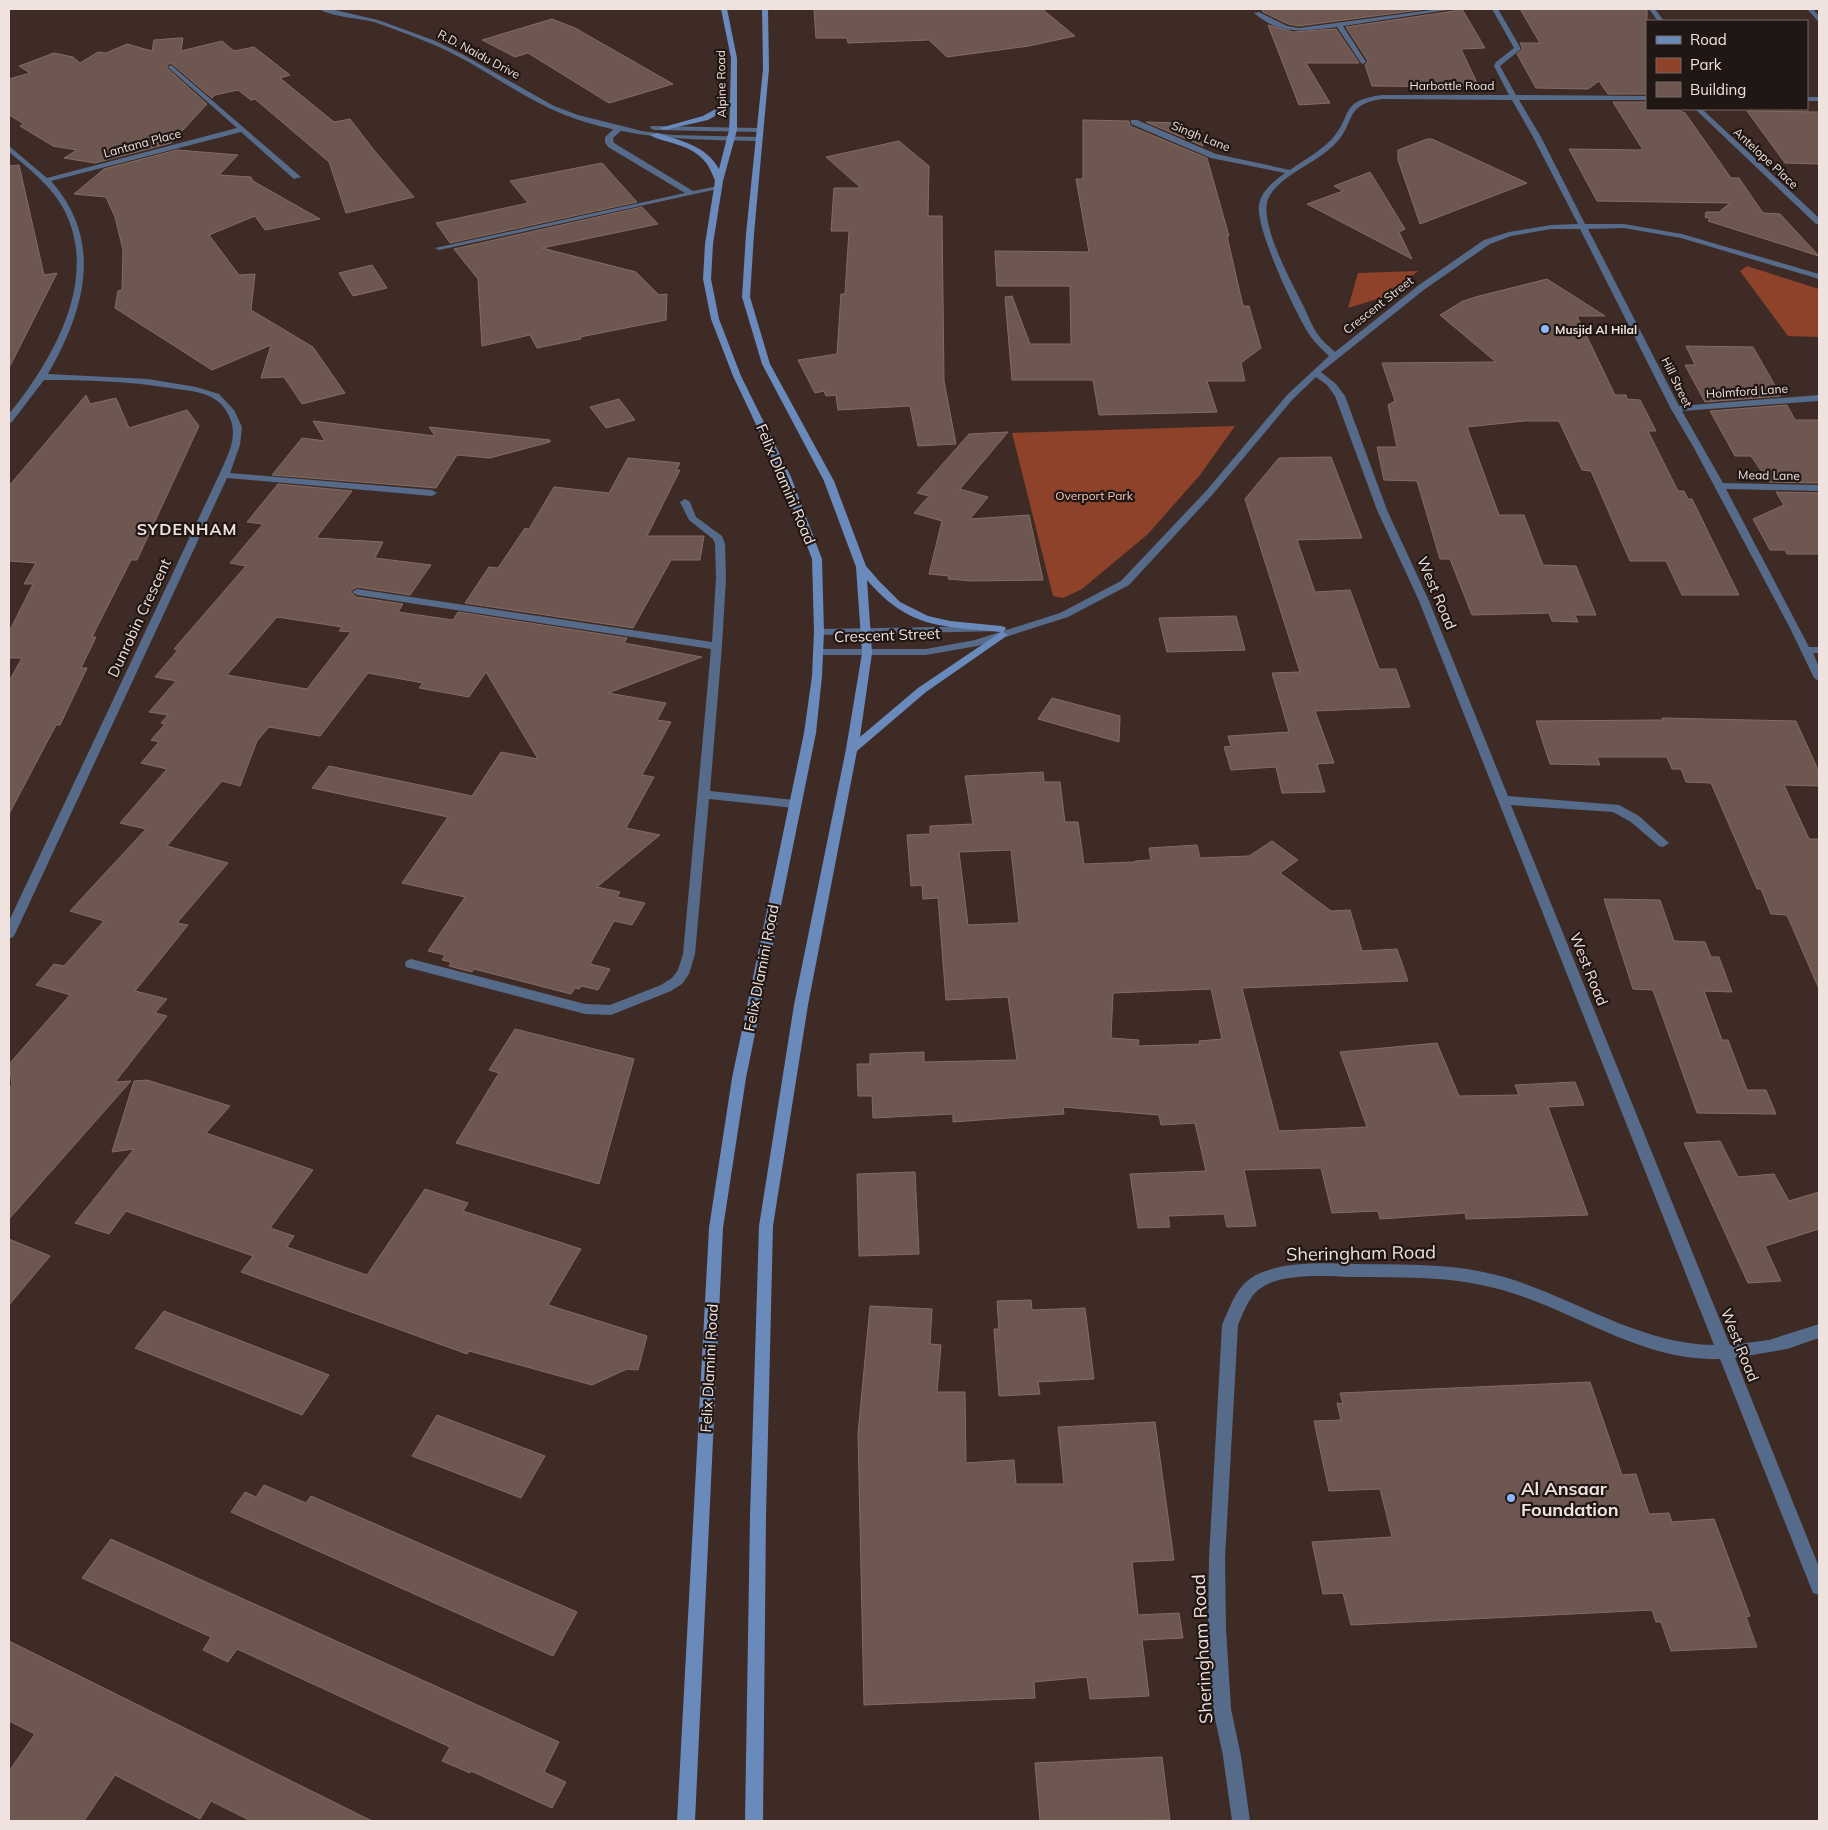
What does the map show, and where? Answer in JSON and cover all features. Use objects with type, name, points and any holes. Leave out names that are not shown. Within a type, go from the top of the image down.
[{"type":"main road","name":"Alpine Road","points":[[724,9],[734,58],[732,134]]},
{"type":"main road","points":[[754,1821],[758,1516],[766,1226],[801,1006],[822,910],[852,749],[867,653],[867,630],[860,567],[829,481],[766,364],[746,297],[766,69],[765,9]]},
{"type":"main road","points":[[664,128],[705,118],[733,102]]},
{"type":"main road","name":"Felix Dlamini Road","points":[[686,1821],[716,1228],[739,1078],[810,733],[819,632],[817,559],[786,477],[737,376],[715,319],[707,279],[709,244],[719,184],[732,134]]},
{"type":"main road","points":[[654,135],[687,145],[699,152],[712,163],[719,184]]},
{"type":"main road","points":[[860,567],[903,609],[917,615],[950,623],[1002,632]]},
{"type":"main road","points":[[852,749],[922,690],[1002,632]]},
{"type":"street","name":"R.D. Naidu Drive","points":[[322,9],[365,18],[417,35],[460,55],[557,109],[585,119],[654,135],[759,135]]},
{"type":"street","points":[[1257,13],[1289,29],[1451,9]]},
{"type":"street","name":"Hill Street","points":[[1495,9],[1518,47],[1516,52],[1501,61],[1498,66],[1502,78],[1515,97],[1652,358],[1676,409],[1699,448],[1819,678]]},
{"type":"street","points":[[1652,9],[1661,20]]},
{"type":"street","points":[[1810,9],[1819,20]]},
{"type":"street","points":[[1339,24],[1363,62]]},
{"type":"street","points":[[171,67],[297,177]]},
{"type":"street","name":"Harbottle Road","points":[[1290,172],[1331,144],[1340,133],[1349,110],[1356,103],[1382,96],[1646,98]]},
{"type":"street","name":"Antelope Place","points":[[1699,110],[1819,222]]},
{"type":"street","name":"Singh Lane","points":[[1134,122],[1214,156],[1290,172]]},
{"type":"street","name":"R.D. Naidu Drive","points":[[621,127],[664,128],[732,134]]},
{"type":"street","points":[[621,127],[609,137],[608,142],[611,145],[691,193]]},
{"type":"street","name":"Lantana Place","points":[[47,180],[243,129]]},
{"type":"street","points":[[9,148],[47,180],[66,208],[76,231],[81,266],[76,301],[64,337],[41,377],[9,420]]},
{"type":"street","points":[[1290,172],[1265,196],[1261,204],[1261,212],[1269,240],[1309,327],[1315,337],[1334,356]]},
{"type":"street","points":[[439,248],[691,193],[719,184]]},
{"type":"street","name":"Crescent Street","points":[[818,652],[926,652],[963,646],[1002,632],[1043,622],[1064,614],[1125,583],[1210,492],[1290,397],[1334,356],[1422,287],[1487,242],[1532,229],[1582,225],[1624,226],[1676,235],[1819,277]]},
{"type":"street","name":"West Road","points":[[1316,373],[1328,380],[1340,396],[1382,510],[1424,601],[1819,1587]]},
{"type":"street","name":"Dunrobin Crescent","points":[[9,934],[224,474],[238,440],[238,428],[228,406],[216,396],[201,391],[158,384],[114,380],[41,377]]},
{"type":"street","name":"Holmford Lane","points":[[1676,409],[1819,398]]},
{"type":"street","points":[[224,474],[432,493]]},
{"type":"street","name":"Mead Lane","points":[[1718,486],[1819,488]]},
{"type":"street","points":[[411,964],[585,1009],[611,1010],[666,988],[677,981],[684,971],[689,954],[717,646],[721,578],[720,544],[714,534],[697,524],[692,518],[685,502]]},
{"type":"street","points":[[357,592],[717,646]]},
{"type":"street","name":"Crescent Street","points":[[819,632],[867,630],[1002,632]]},
{"type":"street","points":[[1805,650],[1819,650]]},
{"type":"street","points":[[704,794],[794,804]]},
{"type":"street","points":[[1504,800],[1615,808],[1635,818],[1663,843]]},
{"type":"street","name":"Sheringham Road","points":[[1240,1821],[1232,1756],[1222,1709],[1217,1628],[1217,1558],[1230,1325],[1244,1294],[1261,1280],[1284,1273],[1322,1271],[1444,1272],[1479,1278],[1524,1290],[1637,1336],[1680,1350],[1727,1354],[1803,1338],[1819,1330]]},
{"type":"green space","points":[[1747,266],[1819,289],[1819,337],[1788,336],[1740,271]]},
{"type":"green space","points":[[1418,271],[1387,296],[1348,308],[1358,273]]},
{"type":"green space","name":"Overport Park","points":[[1235,426],[1200,475],[1148,534],[1082,589],[1063,598],[1053,596],[1012,433]]},
{"type":"building","points":[[814,9],[1042,9],[1075,36],[1029,46],[947,57],[929,40],[848,43],[847,38],[816,38]]},
{"type":"building","points":[[1262,9],[1427,9],[1299,26],[1288,24],[1263,12]]},
{"type":"building","points":[[1462,9],[1485,48],[1461,49],[1479,87],[1372,86],[1365,65],[1368,61],[1346,27],[1454,11]]},
{"type":"building","points":[[1520,9],[1647,9],[1646,94],[1608,94],[1599,81],[1588,89],[1536,88],[1517,54],[1523,49],[1520,43],[1540,43]]},
{"type":"building","points":[[552,19],[575,28],[673,84],[609,103],[528,53],[515,57],[482,40]]},
{"type":"building","points":[[1268,25],[1293,32],[1336,29],[1359,63],[1306,63],[1330,103],[1299,105]]},
{"type":"building","points":[[183,38],[181,51],[222,41],[234,51],[254,47],[290,75],[280,78],[334,122],[350,119],[414,197],[346,213],[329,162],[255,99],[251,100],[238,90],[215,95],[212,98],[171,63],[167,65],[167,68],[207,104],[171,143],[95,163],[64,158],[77,150],[53,146],[20,126],[24,124],[9,115],[9,79],[30,73],[19,66],[54,53],[73,57],[80,63],[98,52],[106,53],[127,44],[152,51],[154,40]]},
{"type":"building","points":[[1613,102],[1646,102],[1646,110],[1678,110],[1685,113],[1731,178],[1739,178],[1763,213],[1780,214],[1819,256],[1708,221],[1710,219],[1705,217],[1706,212],[1719,212],[1730,203],[1597,201],[1569,149],[1643,150]]},
{"type":"building","points":[[1747,111],[1819,112],[1819,164],[1785,163]]},
{"type":"building","points":[[1083,120],[1129,121],[1130,126],[1207,158],[1229,236],[1227,236],[1243,306],[1249,306],[1261,348],[1241,363],[1245,381],[1207,381],[1217,412],[1099,415],[1093,380],[1012,380],[1005,297],[1012,296],[1030,344],[1071,344],[1070,286],[997,286],[995,251],[1089,252],[1076,179],[1083,179]]},
{"type":"building","points":[[1146,122],[1179,123],[1202,142],[1203,146]]},
{"type":"building","points":[[1427,139],[1432,139],[1527,183],[1420,224],[1398,160],[1398,150]]},
{"type":"building","points":[[899,141],[929,166],[928,216],[942,216],[944,381],[956,444],[918,446],[910,406],[838,410],[836,395],[826,396],[824,391],[815,393],[798,360],[837,354],[841,294],[845,294],[849,231],[831,231],[834,188],[861,188],[826,157]]},
{"type":"building","points":[[177,150],[238,155],[219,175],[251,177],[253,181],[320,219],[265,230],[255,216],[209,235],[239,275],[255,274],[251,310],[313,347],[345,393],[302,404],[284,377],[261,378],[271,345],[212,370],[115,308],[118,291],[122,290],[123,250],[115,217],[106,197],[74,194],[104,169]]},
{"type":"building","points":[[602,163],[637,202],[450,243],[436,223],[528,203],[510,181]]},
{"type":"building","points":[[19,165],[44,275],[57,273],[9,368],[9,166]]},
{"type":"building","points":[[1370,172],[1405,229],[1399,232],[1412,259],[1307,204],[1343,191],[1334,186]]},
{"type":"building","points":[[642,207],[658,224],[542,248],[636,272],[659,295],[667,294],[666,320],[580,337],[581,339],[537,348],[530,335],[482,346],[478,279],[454,249]]},
{"type":"building","points":[[372,265],[387,288],[353,296],[339,273]]},
{"type":"building","points":[[1547,279],[1605,316],[1577,316],[1615,395],[1626,395],[1627,399],[1640,400],[1656,431],[1648,431],[1678,491],[1684,491],[1688,499],[1692,499],[1739,595],[1682,595],[1666,561],[1630,561],[1591,471],[1582,470],[1559,421],[1524,421],[1467,427],[1499,515],[1524,515],[1543,565],[1576,566],[1596,615],[1575,615],[1578,622],[1552,621],[1549,613],[1472,615],[1450,559],[1440,559],[1417,481],[1384,480],[1377,447],[1397,447],[1388,405],[1395,401],[1382,363],[1496,362],[1440,315],[1463,301]]},
{"type":"building","points":[[1686,346],[1753,347],[1781,396],[1705,402],[1685,365],[1695,365]]},
{"type":"building","points":[[86,395],[90,404],[116,398],[129,428],[187,410],[199,426],[137,560],[131,560],[92,637],[96,637],[81,668],[87,668],[60,725],[56,725],[9,814],[9,681],[22,658],[9,658],[9,632],[33,584],[24,584],[36,563],[9,561],[9,486]]},
{"type":"building","points":[[619,399],[635,420],[606,428],[590,407]]},
{"type":"building","points":[[1787,405],[1795,420],[1819,420],[1819,483],[1769,482],[1751,456],[1735,456],[1710,411]]},
{"type":"building","points":[[313,421],[435,436],[429,427],[550,440],[550,442],[490,458],[457,455],[436,488],[272,475],[302,438],[325,441]]},
{"type":"building","points":[[1008,432],[960,489],[988,497],[970,519],[1029,515],[1043,580],[972,581],[948,579],[949,576],[929,574],[942,521],[914,513],[929,496],[917,493],[969,434]]},
{"type":"building","points":[[1331,457],[1362,538],[1297,540],[1315,592],[1350,590],[1379,669],[1396,669],[1410,707],[1315,711],[1334,763],[1317,764],[1325,792],[1282,793],[1276,767],[1231,770],[1224,747],[1231,746],[1228,736],[1289,732],[1272,673],[1300,672],[1245,499],[1279,458]]},
{"type":"building","points":[[628,458],[680,463],[676,470],[680,470],[647,536],[704,536],[700,560],[671,560],[633,628],[465,603],[489,567],[498,568],[525,528],[529,529],[554,487],[609,493]]},
{"type":"building","points":[[278,484],[352,491],[316,538],[383,542],[375,558],[431,565],[410,595],[357,587],[350,591],[356,597],[403,604],[398,612],[453,620],[458,612],[627,638],[624,643],[702,657],[608,693],[666,703],[657,720],[671,722],[642,775],[654,777],[626,828],[660,835],[597,887],[620,892],[617,897],[645,903],[632,925],[614,921],[590,964],[610,969],[598,990],[582,986],[579,989],[575,988],[571,994],[474,969],[472,972],[449,966],[451,962],[442,960],[445,955],[428,951],[465,897],[402,883],[448,817],[312,788],[329,766],[472,796],[501,752],[538,759],[486,672],[469,697],[419,688],[423,683],[368,673],[320,736],[269,727],[257,741],[240,786],[222,781],[167,846],[228,863],[177,923],[188,925],[135,991],[167,999],[155,1013],[167,1016],[115,1082],[131,1081],[9,1219],[9,1088],[12,1084],[9,1064],[70,995],[36,985],[54,964],[64,966],[104,921],[70,911],[146,829],[120,823],[167,769],[141,763],[159,742],[151,740],[165,724],[161,723],[168,715],[149,712],[176,681],[155,677],[178,650],[174,649],[246,566],[230,563],[263,524],[247,522]],"holes":[[[277,617],[342,627],[339,631],[351,632],[307,689],[227,675]]]},
{"type":"building","points":[[1776,492],[1819,493],[1819,554],[1787,554],[1785,550],[1770,550],[1753,519],[1784,505]]},
{"type":"building","points":[[1236,616],[1245,650],[1167,652],[1159,618]]},
{"type":"building","points":[[1052,698],[1120,716],[1119,742],[1038,719]]},
{"type":"building","points":[[1662,718],[1796,721],[1819,772],[1819,786],[1784,785],[1809,839],[1819,839],[1819,989],[1787,915],[1771,914],[1761,889],[1757,889],[1711,783],[1686,782],[1681,769],[1672,769],[1667,757],[1597,757],[1600,765],[1550,764],[1536,721],[1663,720]]},
{"type":"building","points":[[1043,772],[1044,782],[1060,782],[1065,822],[1078,822],[1084,864],[1151,860],[1149,848],[1197,845],[1200,858],[1249,856],[1272,841],[1298,860],[1280,873],[1331,911],[1350,910],[1362,951],[1397,949],[1408,981],[1242,988],[1279,1131],[1367,1127],[1340,1052],[1437,1043],[1459,1096],[1519,1095],[1515,1085],[1575,1082],[1584,1105],[1548,1107],[1588,1215],[1466,1219],[1465,1213],[1380,1219],[1378,1211],[1332,1213],[1321,1168],[1244,1170],[1256,1226],[1227,1227],[1224,1214],[1168,1216],[1170,1227],[1138,1228],[1130,1174],[1206,1171],[1195,1123],[1161,1125],[1159,1115],[1063,1107],[1064,1114],[953,1122],[953,1114],[873,1118],[872,1096],[858,1096],[857,1064],[870,1064],[870,1054],[924,1052],[924,1062],[1017,1060],[1008,997],[946,1000],[938,898],[923,899],[922,885],[911,886],[907,835],[930,834],[930,826],[973,824],[965,776]],"holes":[[[1011,850],[1019,923],[968,925],[959,852]],[[1211,989],[1222,1039],[1199,1041],[1200,1044],[1138,1046],[1139,1040],[1111,1038],[1113,993]]]},
{"type":"building","points":[[1604,899],[1660,900],[1674,941],[1705,942],[1711,957],[1719,957],[1732,992],[1704,991],[1722,1040],[1728,1040],[1747,1090],[1766,1090],[1776,1114],[1697,1113],[1653,990],[1633,989]]},
{"type":"building","points":[[515,1029],[634,1059],[599,1184],[456,1143],[499,1073],[489,1070]]},
{"type":"building","points":[[147,1080],[230,1106],[206,1133],[313,1170],[270,1228],[294,1236],[287,1247],[367,1275],[425,1189],[468,1203],[463,1211],[581,1249],[548,1305],[647,1336],[638,1370],[627,1369],[592,1385],[469,1351],[467,1354],[241,1272],[253,1256],[126,1211],[109,1234],[75,1223],[134,1149],[112,1152],[134,1081]]},
{"type":"building","points":[[1720,1141],[1738,1177],[1774,1174],[1789,1201],[1819,1192],[1819,1229],[1765,1246],[1781,1281],[1748,1283],[1684,1143]]},
{"type":"building","points":[[915,1172],[919,1254],[859,1256],[857,1174]]},
{"type":"building","points":[[9,1239],[50,1256],[9,1305]]},
{"type":"building","points":[[1031,1300],[1032,1310],[1085,1308],[1094,1379],[1038,1382],[1040,1394],[999,1396],[994,1329],[999,1329],[997,1301]]},
{"type":"building","points":[[870,1306],[932,1309],[930,1344],[941,1345],[937,1392],[965,1392],[966,1463],[1014,1460],[1016,1484],[1064,1484],[1058,1427],[1155,1422],[1174,1560],[1132,1562],[1138,1615],[1179,1613],[1183,1638],[1142,1640],[1149,1696],[1090,1699],[1087,1677],[1034,1682],[1035,1698],[864,1705],[858,1434]]},
{"type":"building","points":[[164,1311],[329,1375],[302,1415],[135,1348]]},
{"type":"building","points":[[1590,1382],[1622,1475],[1636,1474],[1649,1514],[1669,1513],[1672,1522],[1714,1519],[1750,1616],[1746,1617],[1757,1647],[1671,1651],[1661,1622],[1656,1622],[1652,1610],[1351,1625],[1343,1593],[1323,1594],[1312,1542],[1392,1537],[1380,1489],[1329,1491],[1314,1421],[1341,1420],[1337,1403],[1343,1404],[1340,1393]]},
{"type":"building","points":[[437,1415],[545,1456],[521,1498],[412,1456]]},
{"type":"building","points":[[264,1485],[306,1503],[311,1496],[577,1612],[553,1656],[231,1512],[245,1492],[256,1497]]},
{"type":"building","points":[[111,1539],[559,1742],[544,1772],[566,1782],[552,1808],[471,1771],[470,1773],[442,1761],[450,1747],[237,1649],[228,1662],[203,1650],[211,1637],[82,1578]]},
{"type":"building","points":[[9,1641],[372,1821],[251,1821],[211,1801],[200,1819],[115,1775],[84,1821],[9,1821],[9,1771],[35,1734],[9,1721]]},
{"type":"building","points":[[1162,1757],[1170,1820],[1040,1821],[1035,1763]]},
{"type":"place","name":"Musjid Al Hilal","points":[[1545,329]]},
{"type":"place","name":"Al Ansaar Foundation","points":[[1511,1498]]},
{"type":"district","name":"SYDENHAM","points":[[187,529]]}]
